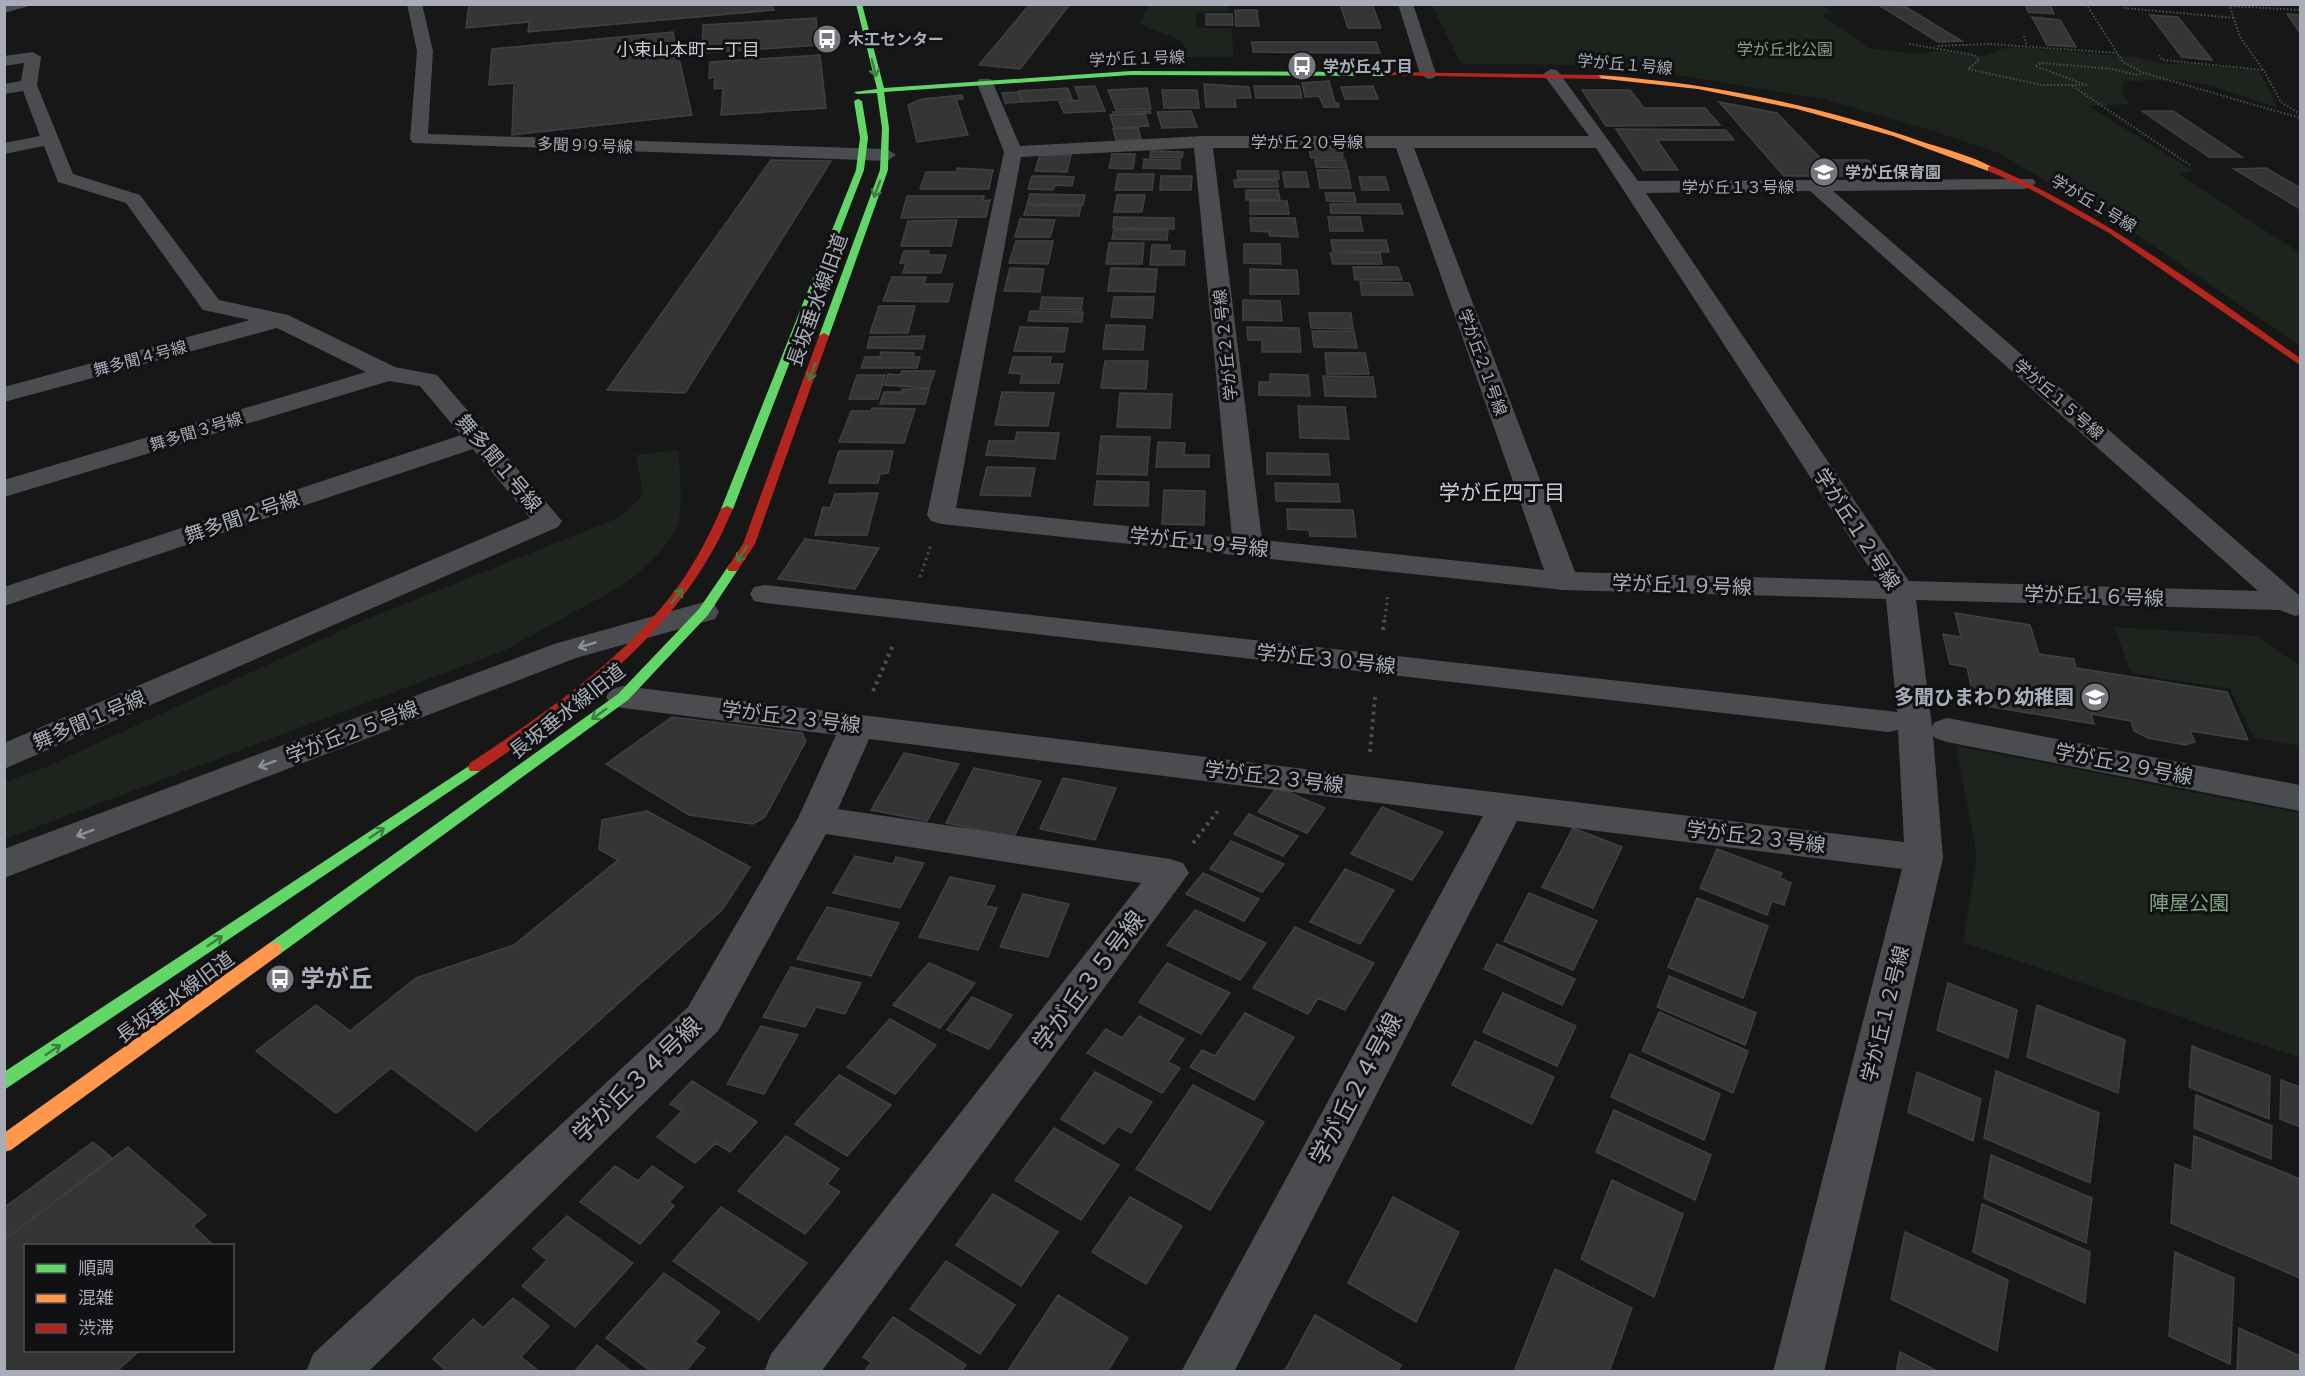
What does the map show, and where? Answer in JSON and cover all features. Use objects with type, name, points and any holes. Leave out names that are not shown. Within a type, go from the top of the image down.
[{"type":"street","points":[[4,9],[28,4]]},
{"type":"street","name":"多聞９９号線","points":[[414,4],[425,51],[419,139],[887,155]]},
{"type":"street","name":"長坂垂水線旧道","points":[[4,1144],[623,697],[704,612],[749,544],[887,155],[879,90],[859,4]]},
{"type":"street","points":[[1405,4],[1428,74]]},
{"type":"street","points":[[4,61],[33,57],[16,87]]},
{"type":"street","name":"学が丘１号線","points":[[855,86],[879,90],[1152,73],[1551,74],[1696,87],[1783,102],[1955,155],[2026,183],[2102,224],[2301,362]]},
{"type":"street","name":"学が丘１２号線","points":[[1551,74],[1602,142],[1900,591],[1913,701],[1924,858],[1798,1371]]},
{"type":"street","points":[[985,83],[1013,152]]},
{"type":"street","name":"長坂垂水線旧道","points":[[4,1082],[547,719],[611,667],[678,596],[704,559],[722,524],[855,181],[864,138],[855,86]]},
{"type":"street","name":"舞多聞１号線","points":[[4,757],[548,521],[428,380],[388,373],[280,320],[276,321],[211,305],[133,199],[65,178],[48,140],[16,87]]},
{"type":"street","points":[[4,149],[48,140]]},
{"type":"street","name":"学が丘２０号線","points":[[1013,152],[1203,142],[1602,142]]},
{"type":"street","name":"学が丘２２号線","points":[[1203,142],[1248,547]]},
{"type":"street","name":"学が丘２１号線","points":[[1402,142],[1563,581]]},
{"type":"street","name":"学が丘１９号線","points":[[1013,152],[940,515],[1563,581],[1900,591]]},
{"type":"street","name":"学が丘１３号線","points":[[1631,187],[1817,187],[2026,183]]},
{"type":"street","name":"学が丘１５号線","points":[[1817,187],[2294,607]]},
{"type":"street","name":"舞多聞４号線","points":[[4,395],[276,321]]},
{"type":"street","name":"舞多聞３号線","points":[[4,489],[388,373]]},
{"type":"street","name":"舞多聞２号線","points":[[4,597],[479,438]]},
{"type":"street","name":"学が丘１６号線","points":[[1900,591],[2294,607]]},
{"type":"street","name":"学が丘３０号線","points":[[765,594],[908,612],[1888,721]]},
{"type":"street","name":"学が丘２５号線","points":[[4,864],[565,651],[704,612]]},
{"type":"street","name":"学が丘２３号線","points":[[623,697],[858,724],[1924,858]]},
{"type":"street","name":"学が丘３４号線","points":[[331,1371],[703,1018],[816,819],[858,724]]},
{"type":"street","name":"学が丘２９号線","points":[[1947,730],[2301,798]]},
{"type":"street","name":"学が丘２４号線","points":[[1206,1371],[1507,806]]},
{"type":"street","points":[[816,819],[1170,873]]},
{"type":"street","name":"学が丘３５号線","points":[[789,1371],[1170,873]]},
{"type":"path","points":[[2086,4],[2123,62],[2144,73],[2235,97],[2301,118]]},
{"type":"path","points":[[2301,10],[2230,5],[2240,37],[2264,70],[2281,102],[2301,114]]},
{"type":"path","points":[[2262,6],[2264,11]]},
{"type":"path","points":[[2124,8],[2235,18]]},
{"type":"path","points":[[2024,36],[2027,46]]},
{"type":"path","points":[[1909,44],[2027,46],[2117,53]]},
{"type":"path","points":[[1931,46],[1974,55],[1979,60],[1968,69],[2042,85],[2086,85],[2036,66],[2042,63],[2112,69],[2137,75],[2144,73]]},
{"type":"path","points":[[2159,55],[2162,60],[2264,70]]},
{"type":"path","points":[[2071,86],[2190,165]]},
{"type":"path","points":[[1170,873],[1245,774]]},
{"type":"green space","points":[[1148,5],[1230,5],[1228,11],[1196,12],[1196,28],[1231,28],[1234,57],[1187,57],[1182,41],[1140,24]]},
{"type":"green space","name":"学が丘北公園","points":[[1432,5],[1822,5],[1834,13],[1821,14],[1871,49],[1920,54],[1938,51],[1985,56],[2001,49],[2015,47],[2136,57],[2166,65],[2183,63],[2259,71],[2278,108],[2212,86],[2182,80],[2124,81],[2122,92],[2129,104],[2088,106],[2194,171],[2178,174],[2300,253],[2300,345],[2143,239],[1999,153],[1824,99],[1685,76],[1570,65],[1461,64]]},
{"type":"green space","points":[[679,450],[681,503],[676,529],[654,558],[618,588],[503,651],[5,839],[5,782],[46,767],[360,622],[620,517],[643,495],[636,455]]},
{"type":"green space","points":[[2114,627],[2257,636],[2300,666],[2300,746],[2254,738],[2230,689],[2131,673]]},
{"type":"green space","name":"陣屋公園","points":[[1956,746],[2300,813],[2300,1058],[1963,942],[1977,856]]},
{"type":"building","points":[[469,4],[772,4],[774,10],[528,32],[529,22],[466,28]]},
{"type":"building","points":[[1030,4],[1070,4],[1020,69],[979,65]]},
{"type":"building","points":[[1340,4],[1372,4],[1381,28],[1348,28]]},
{"type":"building","points":[[1877,4],[1901,4],[1962,41],[1938,42]]},
{"type":"building","points":[[2025,4],[2050,4],[2054,14],[2028,12]]},
{"type":"building","points":[[1235,10],[1257,10],[1259,26],[1236,26]]},
{"type":"building","points":[[1206,14],[1232,14],[1233,25],[1206,25]]},
{"type":"building","points":[[2287,14],[2300,15],[2300,33]]},
{"type":"building","points":[[2150,15],[2178,17],[2212,60],[2182,57]]},
{"type":"building","points":[[2032,17],[2060,20],[2076,47],[2047,45]]},
{"type":"building","points":[[816,18],[819,45],[702,53],[703,25]]},
{"type":"building","points":[[673,32],[692,115],[512,135],[514,83],[489,85],[492,49]]},
{"type":"building","points":[[1252,42],[1376,42],[1380,53],[1253,52]]},
{"type":"building","points":[[820,55],[826,108],[721,115],[723,88],[714,89],[715,77],[709,78],[710,62]]},
{"type":"building","points":[[1329,81],[1335,103],[1338,103],[1339,107],[1324,107],[1319,96],[1305,97],[1302,83]]},
{"type":"building","points":[[1204,84],[1249,87],[1251,98],[1235,98],[1236,107],[1206,107]]},
{"type":"building","points":[[1095,86],[1105,111],[1064,113],[1059,102],[1080,100],[1075,87]]},
{"type":"building","points":[[1254,86],[1299,86],[1302,98],[1256,98]]},
{"type":"building","points":[[1373,86],[1378,99],[1345,99],[1341,87]]},
{"type":"building","points":[[1068,88],[1072,99],[1023,102],[1019,91]]},
{"type":"building","points":[[1147,88],[1151,109],[1116,110],[1108,90]]},
{"type":"building","points":[[1162,90],[1197,90],[1199,108],[1164,108]]},
{"type":"building","points":[[1582,90],[1630,90],[1644,108],[1705,108],[1720,125],[1606,126]]},
{"type":"building","points":[[1018,92],[1022,102],[1005,103],[1002,93]]},
{"type":"building","points":[[962,95],[963,99],[956,99],[968,135],[917,142],[908,105],[922,99]]},
{"type":"building","points":[[1719,102],[1777,113],[1822,160],[1868,160],[1884,176],[1784,176]]},
{"type":"building","points":[[1150,111],[1151,113],[1114,115],[1113,112]]},
{"type":"building","points":[[1191,111],[1197,127],[1162,128],[1157,112]]},
{"type":"building","points":[[2142,111],[2173,111],[2242,157],[2209,157]]},
{"type":"building","points":[[1145,114],[1149,126],[1114,128],[1110,115]]},
{"type":"building","points":[[1138,128],[1141,139],[1116,140],[1113,129]]},
{"type":"building","points":[[1616,129],[1726,130],[1734,140],[1657,140],[1678,170],[1643,170]]},
{"type":"building","points":[[1309,148],[1342,148],[1343,158],[1311,158]]},
{"type":"building","points":[[1151,151],[1183,152],[1182,158],[1150,157]]},
{"type":"building","points":[[1112,154],[1135,154],[1133,169],[1109,168]]},
{"type":"building","points":[[1040,155],[1071,155],[1067,172],[1035,171]]},
{"type":"building","points":[[1144,159],[1180,160],[1180,169],[1143,168]]},
{"type":"building","points":[[771,160],[831,161],[685,393],[607,390]]},
{"type":"building","points":[[1315,160],[1345,160],[1347,168],[1316,167]]},
{"type":"building","points":[[957,168],[993,170],[989,189],[920,189],[926,172],[957,172]]},
{"type":"building","points":[[2266,168],[2300,188],[2300,209],[2234,169]]},
{"type":"building","points":[[1877,169],[1908,169],[1914,175],[1882,175]]},
{"type":"building","points":[[1317,170],[1348,170],[1351,188],[1320,188]]},
{"type":"building","points":[[1237,171],[1278,171],[1279,179],[1238,179]]},
{"type":"building","points":[[1283,172],[1306,172],[1309,187],[1285,187]]},
{"type":"building","points":[[1118,174],[1154,174],[1152,190],[1115,190]]},
{"type":"building","points":[[1032,176],[1074,177],[1072,186],[1055,185],[1053,190],[1028,189]]},
{"type":"building","points":[[1161,176],[1192,176],[1191,190],[1160,190]]},
{"type":"building","points":[[1359,177],[1385,177],[1389,190],[1362,190]]},
{"type":"building","points":[[1234,180],[1277,180],[1278,187],[1235,187]]},
{"type":"building","points":[[1246,190],[1278,190],[1280,200],[1246,200]]},
{"type":"building","points":[[1325,193],[1354,193],[1356,202],[1327,201]]},
{"type":"building","points":[[1030,194],[1085,195],[1083,205],[1027,204]]},
{"type":"building","points":[[1117,195],[1145,195],[1142,212],[1114,212]]},
{"type":"building","points":[[907,196],[984,196],[983,201],[990,200],[986,217],[901,218]]},
{"type":"building","points":[[1250,201],[1287,201],[1289,214],[1250,214]]},
{"type":"building","points":[[1330,204],[1400,204],[1403,214],[1331,213]]},
{"type":"building","points":[[1027,205],[1081,206],[1079,216],[1024,215]]},
{"type":"building","points":[[1114,217],[1174,218],[1174,229],[1113,228]]},
{"type":"building","points":[[1328,217],[1360,217],[1363,231],[1330,231]]},
{"type":"building","points":[[1250,218],[1295,218],[1298,237],[1270,236],[1269,232],[1251,231]]},
{"type":"building","points":[[1020,219],[1055,220],[1050,237],[1015,237]]},
{"type":"building","points":[[957,220],[951,246],[901,246],[908,221]]},
{"type":"building","points":[[1114,229],[1168,230],[1167,240],[1112,239]]},
{"type":"building","points":[[1331,240],[1386,240],[1389,252],[1333,251]]},
{"type":"building","points":[[1016,241],[1053,241],[1048,264],[1009,263]]},
{"type":"building","points":[[1109,243],[1144,243],[1142,264],[1106,264]]},
{"type":"building","points":[[1244,244],[1280,244],[1281,264],[1244,263]]},
{"type":"building","points":[[1152,245],[1170,245],[1170,251],[1185,251],[1184,265],[1150,265]]},
{"type":"building","points":[[904,251],[929,251],[928,255],[946,255],[941,273],[903,273],[906,263],[900,263]]},
{"type":"building","points":[[1330,253],[1380,253],[1382,264],[1333,264]]},
{"type":"building","points":[[1353,267],[1398,267],[1402,280],[1355,280]]},
{"type":"building","points":[[1010,268],[1044,269],[1040,292],[1004,291]]},
{"type":"building","points":[[1111,268],[1157,269],[1155,292],[1108,291]]},
{"type":"building","points":[[1250,269],[1297,270],[1299,294],[1250,294]]},
{"type":"building","points":[[892,277],[926,277],[924,284],[953,284],[948,302],[883,301]]},
{"type":"building","points":[[1360,282],[1409,283],[1413,295],[1362,295]]},
{"type":"building","points":[[1042,297],[1083,298],[1081,310],[1040,309]]},
{"type":"building","points":[[1114,297],[1154,297],[1152,318],[1111,317]]},
{"type":"building","points":[[1243,300],[1280,301],[1282,321],[1243,320]]},
{"type":"building","points":[[879,306],[915,306],[908,333],[870,333]]},
{"type":"building","points":[[1030,311],[1083,312],[1082,322],[1028,321]]},
{"type":"building","points":[[1309,313],[1351,313],[1353,329],[1311,328]]},
{"type":"building","points":[[1106,325],[1145,326],[1143,350],[1103,349]]},
{"type":"building","points":[[1020,327],[1068,328],[1064,352],[1014,351]]},
{"type":"building","points":[[1247,327],[1299,328],[1301,352],[1262,352],[1262,340],[1248,340]]},
{"type":"building","points":[[1312,331],[1354,331],[1357,348],[1314,347]]},
{"type":"building","points":[[925,336],[922,349],[867,348],[870,337]]},
{"type":"building","points":[[881,352],[914,353],[913,357],[920,357],[917,368],[861,368],[865,357],[880,357]]},
{"type":"building","points":[[1325,353],[1365,353],[1369,374],[1327,374]]},
{"type":"building","points":[[1013,357],[1051,357],[1050,364],[1063,364],[1059,383],[1020,383],[1022,374],[1009,373]]},
{"type":"building","points":[[1105,361],[1148,361],[1146,389],[1101,388]]},
{"type":"building","points":[[902,371],[935,371],[929,388],[884,385],[888,374],[900,375]]},
{"type":"building","points":[[1270,374],[1308,375],[1310,396],[1259,395],[1259,382],[1270,382]]},
{"type":"building","points":[[857,375],[885,375],[878,399],[849,399]]},
{"type":"building","points":[[1323,376],[1373,377],[1376,397],[1325,396]]},
{"type":"building","points":[[902,389],[929,389],[925,404],[880,404],[884,392],[902,392]]},
{"type":"building","points":[[1002,392],[1054,393],[1048,426],[995,425]]},
{"type":"building","points":[[1120,393],[1172,394],[1170,428],[1117,427]]},
{"type":"building","points":[[1298,406],[1345,407],[1349,439],[1300,438]]},
{"type":"building","points":[[872,408],[915,409],[904,443],[839,442],[851,411],[871,411]]},
{"type":"building","points":[[1017,432],[1059,433],[1055,459],[986,455],[989,441],[1015,441]]},
{"type":"building","points":[[1101,436],[1150,437],[1147,475],[1097,474]]},
{"type":"building","points":[[1158,442],[1185,443],[1184,455],[1209,455],[1209,467],[1156,467]]},
{"type":"building","points":[[839,451],[893,451],[888,473],[880,474],[878,483],[829,483]]},
{"type":"building","points":[[1267,453],[1328,454],[1330,475],[1267,474]]},
{"type":"building","points":[[987,467],[1035,468],[1030,496],[980,495]]},
{"type":"building","points":[[1097,481],[1149,482],[1148,506],[1094,505]]},
{"type":"building","points":[[1275,483],[1338,484],[1340,502],[1276,501]]},
{"type":"building","points":[[1164,490],[1205,491],[1204,525],[1162,524]]},
{"type":"building","points":[[878,493],[867,535],[815,535],[823,507],[830,508],[835,494]]},
{"type":"building","points":[[1287,509],[1353,510],[1356,537],[1310,536],[1309,530],[1288,529]]},
{"type":"building","points":[[805,539],[879,548],[855,589],[778,579]]},
{"type":"building","points":[[1955,613],[2030,625],[2039,654],[2074,659],[2076,668],[2227,692],[2248,740],[2190,731],[2195,742],[2185,745],[2148,738],[2134,731],[2131,721],[2091,714],[2094,724],[1975,704],[1967,667],[1950,664],[1943,634],[1961,637]]},
{"type":"building","points":[[672,717],[802,733],[806,741],[765,817],[753,824],[689,815],[606,764]]},
{"type":"building","points":[[904,753],[959,764],[927,821],[871,810]]},
{"type":"building","points":[[974,768],[1041,781],[1014,837],[946,823]]},
{"type":"building","points":[[1063,778],[1116,788],[1095,840],[1040,829]]},
{"type":"building","points":[[1277,787],[1325,808],[1307,833],[1258,812]]},
{"type":"building","points":[[1382,807],[1443,832],[1412,880],[1351,854]]},
{"type":"building","points":[[647,811],[750,867],[722,910],[476,1131],[391,1068],[336,1113],[256,1051],[316,1005],[350,1031],[416,978],[514,945],[618,860],[599,849],[602,820]]},
{"type":"building","points":[[1249,814],[1298,836],[1283,856],[1234,834]]},
{"type":"building","points":[[1573,828],[1622,847],[1593,908],[1542,887]]},
{"type":"building","points":[[1231,841],[1284,864],[1262,892],[1210,869]]},
{"type":"building","points":[[1717,849],[1782,873],[1780,878],[1791,883],[1784,905],[1772,901],[1767,915],[1700,888]]},
{"type":"building","points":[[855,856],[893,864],[896,857],[924,863],[900,908],[833,893]]},
{"type":"building","points":[[1345,869],[1394,890],[1360,944],[1310,922]]},
{"type":"building","points":[[1203,873],[1259,899],[1244,921],[1186,894]]},
{"type":"building","points":[[950,877],[995,886],[985,906],[997,908],[978,950],[919,937]]},
{"type":"building","points":[[1529,893],[1597,921],[1573,970],[1504,941]]},
{"type":"building","points":[[1023,894],[1069,904],[1048,957],[1000,947]]},
{"type":"building","points":[[1697,898],[1768,926],[1743,998],[1668,967]]},
{"type":"building","points":[[827,907],[899,923],[871,976],[797,959]]},
{"type":"building","points":[[1195,910],[1266,943],[1240,980],[1167,945]]},
{"type":"building","points":[[1295,927],[1374,963],[1345,1010],[1318,998],[1308,1014],[1253,988]]},
{"type":"building","points":[[1497,944],[1575,979],[1562,1005],[1484,969]]},
{"type":"building","points":[[929,963],[975,983],[940,1028],[893,1005]]},
{"type":"building","points":[[1167,963],[1230,993],[1201,1034],[1139,1002]]},
{"type":"building","points":[[791,967],[861,983],[845,1014],[816,1007],[805,1027],[763,1017]]},
{"type":"building","points":[[1669,976],[1756,1013],[1745,1045],[1657,1007]]},
{"type":"building","points":[[1948,983],[2017,1010],[2008,1058],[1937,1030]]},
{"type":"building","points":[[1503,993],[1576,1026],[1557,1066],[1483,1032]]},
{"type":"building","points":[[972,997],[1012,1015],[989,1049],[947,1030]]},
{"type":"building","points":[[2037,1005],[2125,1040],[2118,1093],[2027,1057]]},
{"type":"building","points":[[1659,1012],[1748,1051],[1733,1093],[1642,1051]]},
{"type":"building","points":[[1245,1013],[1294,1037],[1254,1100],[1190,1067],[1202,1050],[1215,1056]]},
{"type":"building","points":[[1139,1016],[1184,1039],[1168,1062],[1180,1068],[1162,1093],[1087,1053],[1106,1029],[1122,1038]]},
{"type":"building","points":[[890,1019],[936,1045],[895,1094],[847,1067]]},
{"type":"building","points":[[761,1026],[798,1035],[764,1094],[727,1084]]},
{"type":"building","points":[[1475,1041],[1554,1077],[1532,1124],[1452,1085]]},
{"type":"building","points":[[2192,1046],[2270,1076],[2269,1119],[2189,1087]]},
{"type":"building","points":[[1630,1054],[1720,1094],[1704,1140],[1611,1097]]},
{"type":"building","points":[[1996,1071],[2099,1113],[2090,1183],[1984,1138]]},
{"type":"building","points":[[1095,1072],[1152,1102],[1131,1133],[1118,1126],[1104,1144],[1061,1119]]},
{"type":"building","points":[[1917,1072],[1981,1099],[1973,1141],[1908,1112]]},
{"type":"building","points":[[839,1075],[891,1105],[847,1156],[795,1124]]},
{"type":"building","points":[[2281,1080],[2300,1087],[2300,1127],[2280,1119]]},
{"type":"building","points":[[692,1081],[757,1122],[730,1152],[716,1143],[695,1163],[657,1137],[682,1111],[670,1104]]},
{"type":"building","points":[[1193,1085],[1264,1122],[1210,1210],[1136,1169]]},
{"type":"building","points":[[2196,1095],[2272,1126],[2271,1159],[2194,1128]]},
{"type":"building","points":[[1614,1110],[1711,1155],[1695,1200],[1596,1152]]},
{"type":"building","points":[[1054,1128],[1119,1165],[1081,1220],[1015,1180]]},
{"type":"building","points":[[786,1136],[839,1169],[827,1184],[840,1192],[805,1234],[738,1191]]},
{"type":"building","points":[[2194,1136],[2300,1179],[2300,1278],[2171,1223],[2175,1164],[2192,1171]]},
{"type":"building","points":[[93,1142],[112,1158],[4,1240],[4,1208]]},
{"type":"building","points":[[128,1147],[206,1215],[193,1226],[212,1244],[24,1244],[24,1352],[138,1352],[116,1372],[4,1372],[4,1240]]},
{"type":"building","points":[[1991,1155],[2092,1198],[2086,1243],[1984,1198]]},
{"type":"building","points":[[615,1166],[638,1181],[652,1166],[683,1187],[669,1202],[674,1206],[640,1244],[580,1202]]},
{"type":"building","points":[[1612,1180],[1683,1214],[1654,1297],[1581,1259]]},
{"type":"building","points":[[993,1194],[1058,1232],[1021,1286],[956,1245]]},
{"type":"building","points":[[1130,1197],[1182,1226],[1146,1284],[1092,1252]]},
{"type":"building","points":[[1393,1197],[1459,1232],[1416,1322],[1348,1283]]},
{"type":"building","points":[[1982,1204],[2090,1252],[2085,1303],[1973,1252]]},
{"type":"building","points":[[721,1207],[807,1263],[759,1320],[673,1261]]},
{"type":"building","points":[[567,1216],[633,1263],[575,1327],[522,1286],[547,1260],[533,1249]]},
{"type":"building","points":[[1905,1232],[2008,1280],[1997,1351],[1891,1299]]},
{"type":"building","points":[[2175,1252],[2234,1278],[2230,1364],[2169,1336]]},
{"type":"building","points":[[946,1261],[1015,1305],[980,1354],[910,1309]]},
{"type":"building","points":[[1555,1269],[1632,1308],[1609,1372],[1514,1372]]},
{"type":"building","points":[[664,1273],[720,1312],[695,1342],[705,1348],[685,1372],[652,1372],[606,1338]]},
{"type":"building","points":[[1058,1295],[1128,1338],[1107,1372],[1007,1372]]},
{"type":"building","points":[[513,1298],[549,1326],[521,1357],[540,1372],[448,1372],[433,1359],[473,1319],[483,1328]]},
{"type":"building","points":[[1315,1315],[1401,1365],[1398,1372],[1284,1372]]},
{"type":"building","points":[[893,1317],[966,1365],[961,1372],[864,1372],[871,1362],[863,1357]]},
{"type":"building","points":[[2239,1328],[2300,1356],[2300,1372],[2237,1372]]},
{"type":"building","points":[[597,1345],[632,1372],[574,1372]]},
{"type":"building","points":[[1900,1352],[1939,1372],[1896,1372]]},
{"type":"traffic: fast","points":[[824,336],[884,170],[886,149],[880,86],[859,4]]},
{"type":"traffic: fast","points":[[857,92],[1131,73],[1385,74]]},
{"type":"traffic: fast","points":[[727,509],[860,170],[864,138],[858,101]]},
{"type":"traffic: fast","points":[[274,949],[623,697],[704,612],[733,568]]},
{"type":"traffic: fast","points":[[4,1082],[475,767]]},
{"type":"traffic: slow","points":[[1598,77],[1698,87],[1798,107],[1896,135],[1991,169]]},
{"type":"traffic: slow","points":[[4,1144],[274,949]]},
{"type":"traffic: jam","points":[[1385,74],[1598,77]]},
{"type":"traffic: jam","points":[[1991,169],[2073,208],[2151,256],[2300,362]]},
{"type":"traffic: jam","points":[[733,568],[749,544],[824,336]]},
{"type":"traffic: jam","points":[[475,767],[586,687],[654,624],[683,588],[708,550],[727,509]]},
{"type":"place","name":"木工センター","points":[[827,39]]},
{"type":"place","name":"学が丘4丁目","points":[[1302,66]]},
{"type":"place","name":"学が丘保育園","points":[[1824,172]]},
{"type":"place","name":"多聞ひまわり幼稚園","points":[[2095,697]]},
{"type":"place","name":"学が丘","points":[[280,979]]},
{"type":"district","name":"小束山本町一丁目","points":[[688,50]]},
{"type":"district","name":"学が丘四丁目","points":[[1502,493]]}]
